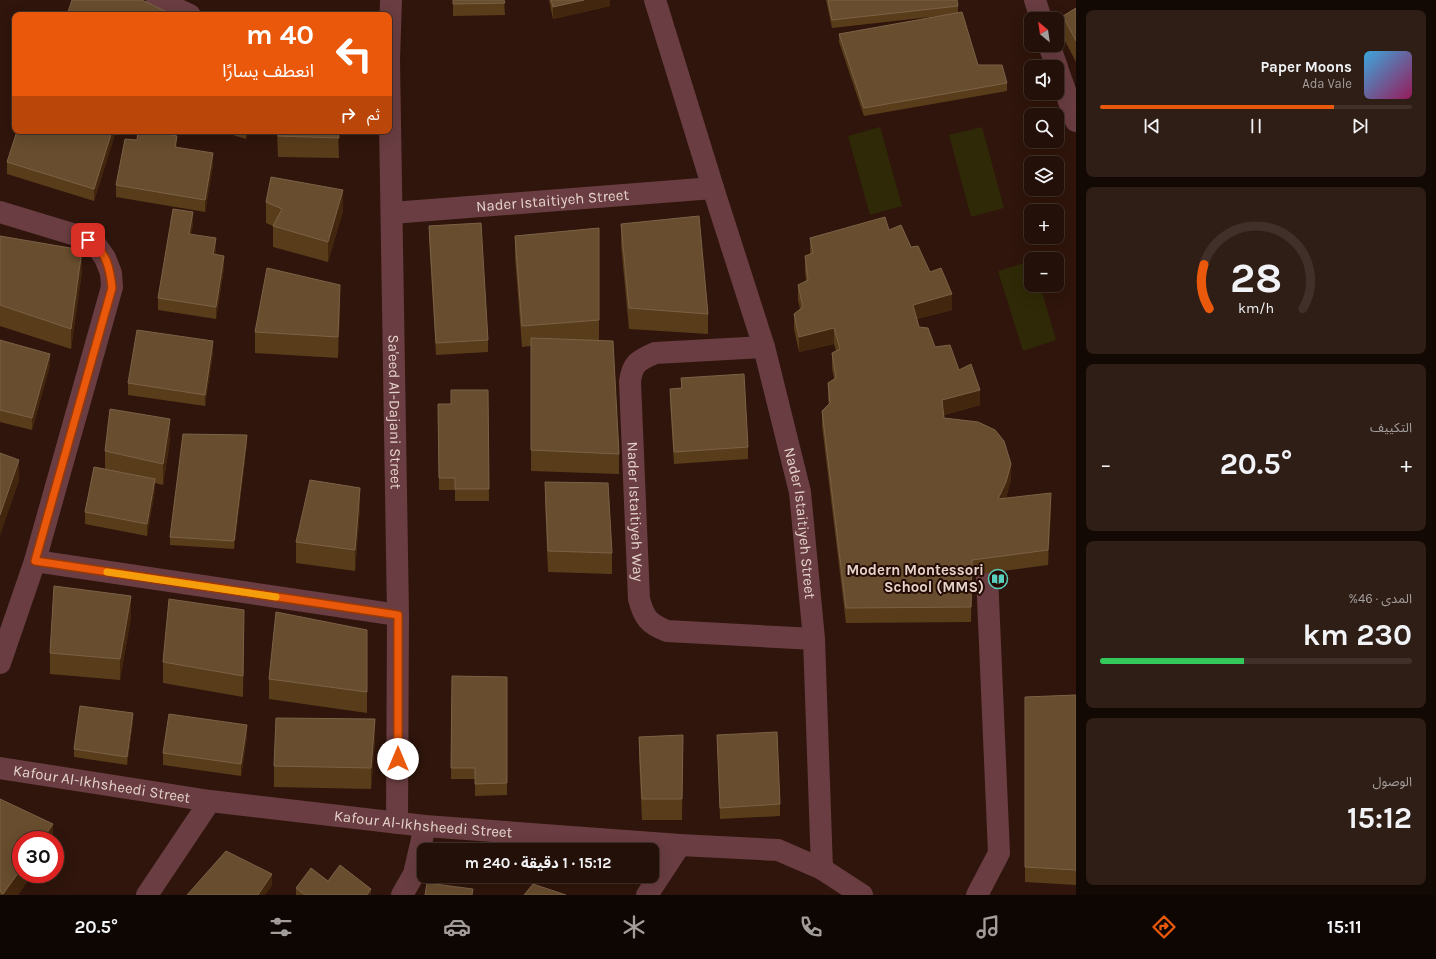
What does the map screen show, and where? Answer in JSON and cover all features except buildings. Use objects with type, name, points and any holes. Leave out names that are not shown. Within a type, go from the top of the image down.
[{"type":"street","points":[[157,0],[183,12]]},
{"type":"street","name":"Sa'eed Al-Dajani Street","points":[[390,0],[390,12]]},
{"type":"street","name":"Nader Istaitiyeh Street","points":[[655,0],[764,347],[800,492],[814,639],[822,869]]},
{"type":"street","points":[[1035,0],[1039,12]]},
{"type":"street","points":[[1064,88],[1076,121]]},
{"type":"street","name":"Sa'eed Al-Dajani Street","points":[[390,134],[398,615],[397,823]]},
{"type":"street","name":"Nader Istaitiyeh Street","points":[[392,213],[713,188]]},
{"type":"street","points":[[0,212],[79,236],[96,244],[105,258],[111,273],[112,288],[35,561],[0,663]]},
{"type":"street","name":"Nader Istaitiyeh Way","points":[[764,347],[655,352],[643,358],[635,365],[632,371],[630,382],[639,599],[642,611],[648,621],[657,628],[667,631],[814,639]]},
{"type":"street","points":[[35,561],[398,615]]},
{"type":"street","points":[[977,895],[999,853],[988,575]]},
{"type":"street","name":"Kafour Al-Ikhsheedi Street","points":[[0,768],[210,801],[425,826],[680,845],[778,850],[822,869],[862,895]]},
{"type":"street","points":[[147,895],[210,801]]},
{"type":"street","points":[[402,895],[414,874],[425,826]]},
{"type":"street","points":[[647,895],[680,845]]},
{"type":"shaded area","points":[[880,127],[902,206],[870,215],[848,136]]},
{"type":"shaded area","points":[[982,127],[1004,208],[971,217],[949,135]]},
{"type":"shaded area","points":[[1024,263],[1024,292],[1042,292],[1056,340],[1023,351],[998,271]]},
{"type":"slow traffic","points":[[107,572],[276,597]]},
{"type":"place","name":"Modern Montessori School (MMS)","points":[[998,579]]},
{"type":"route","points":[[88,240],[96,244],[105,258],[111,273],[112,288],[35,561],[398,615],[398,759]]}]
